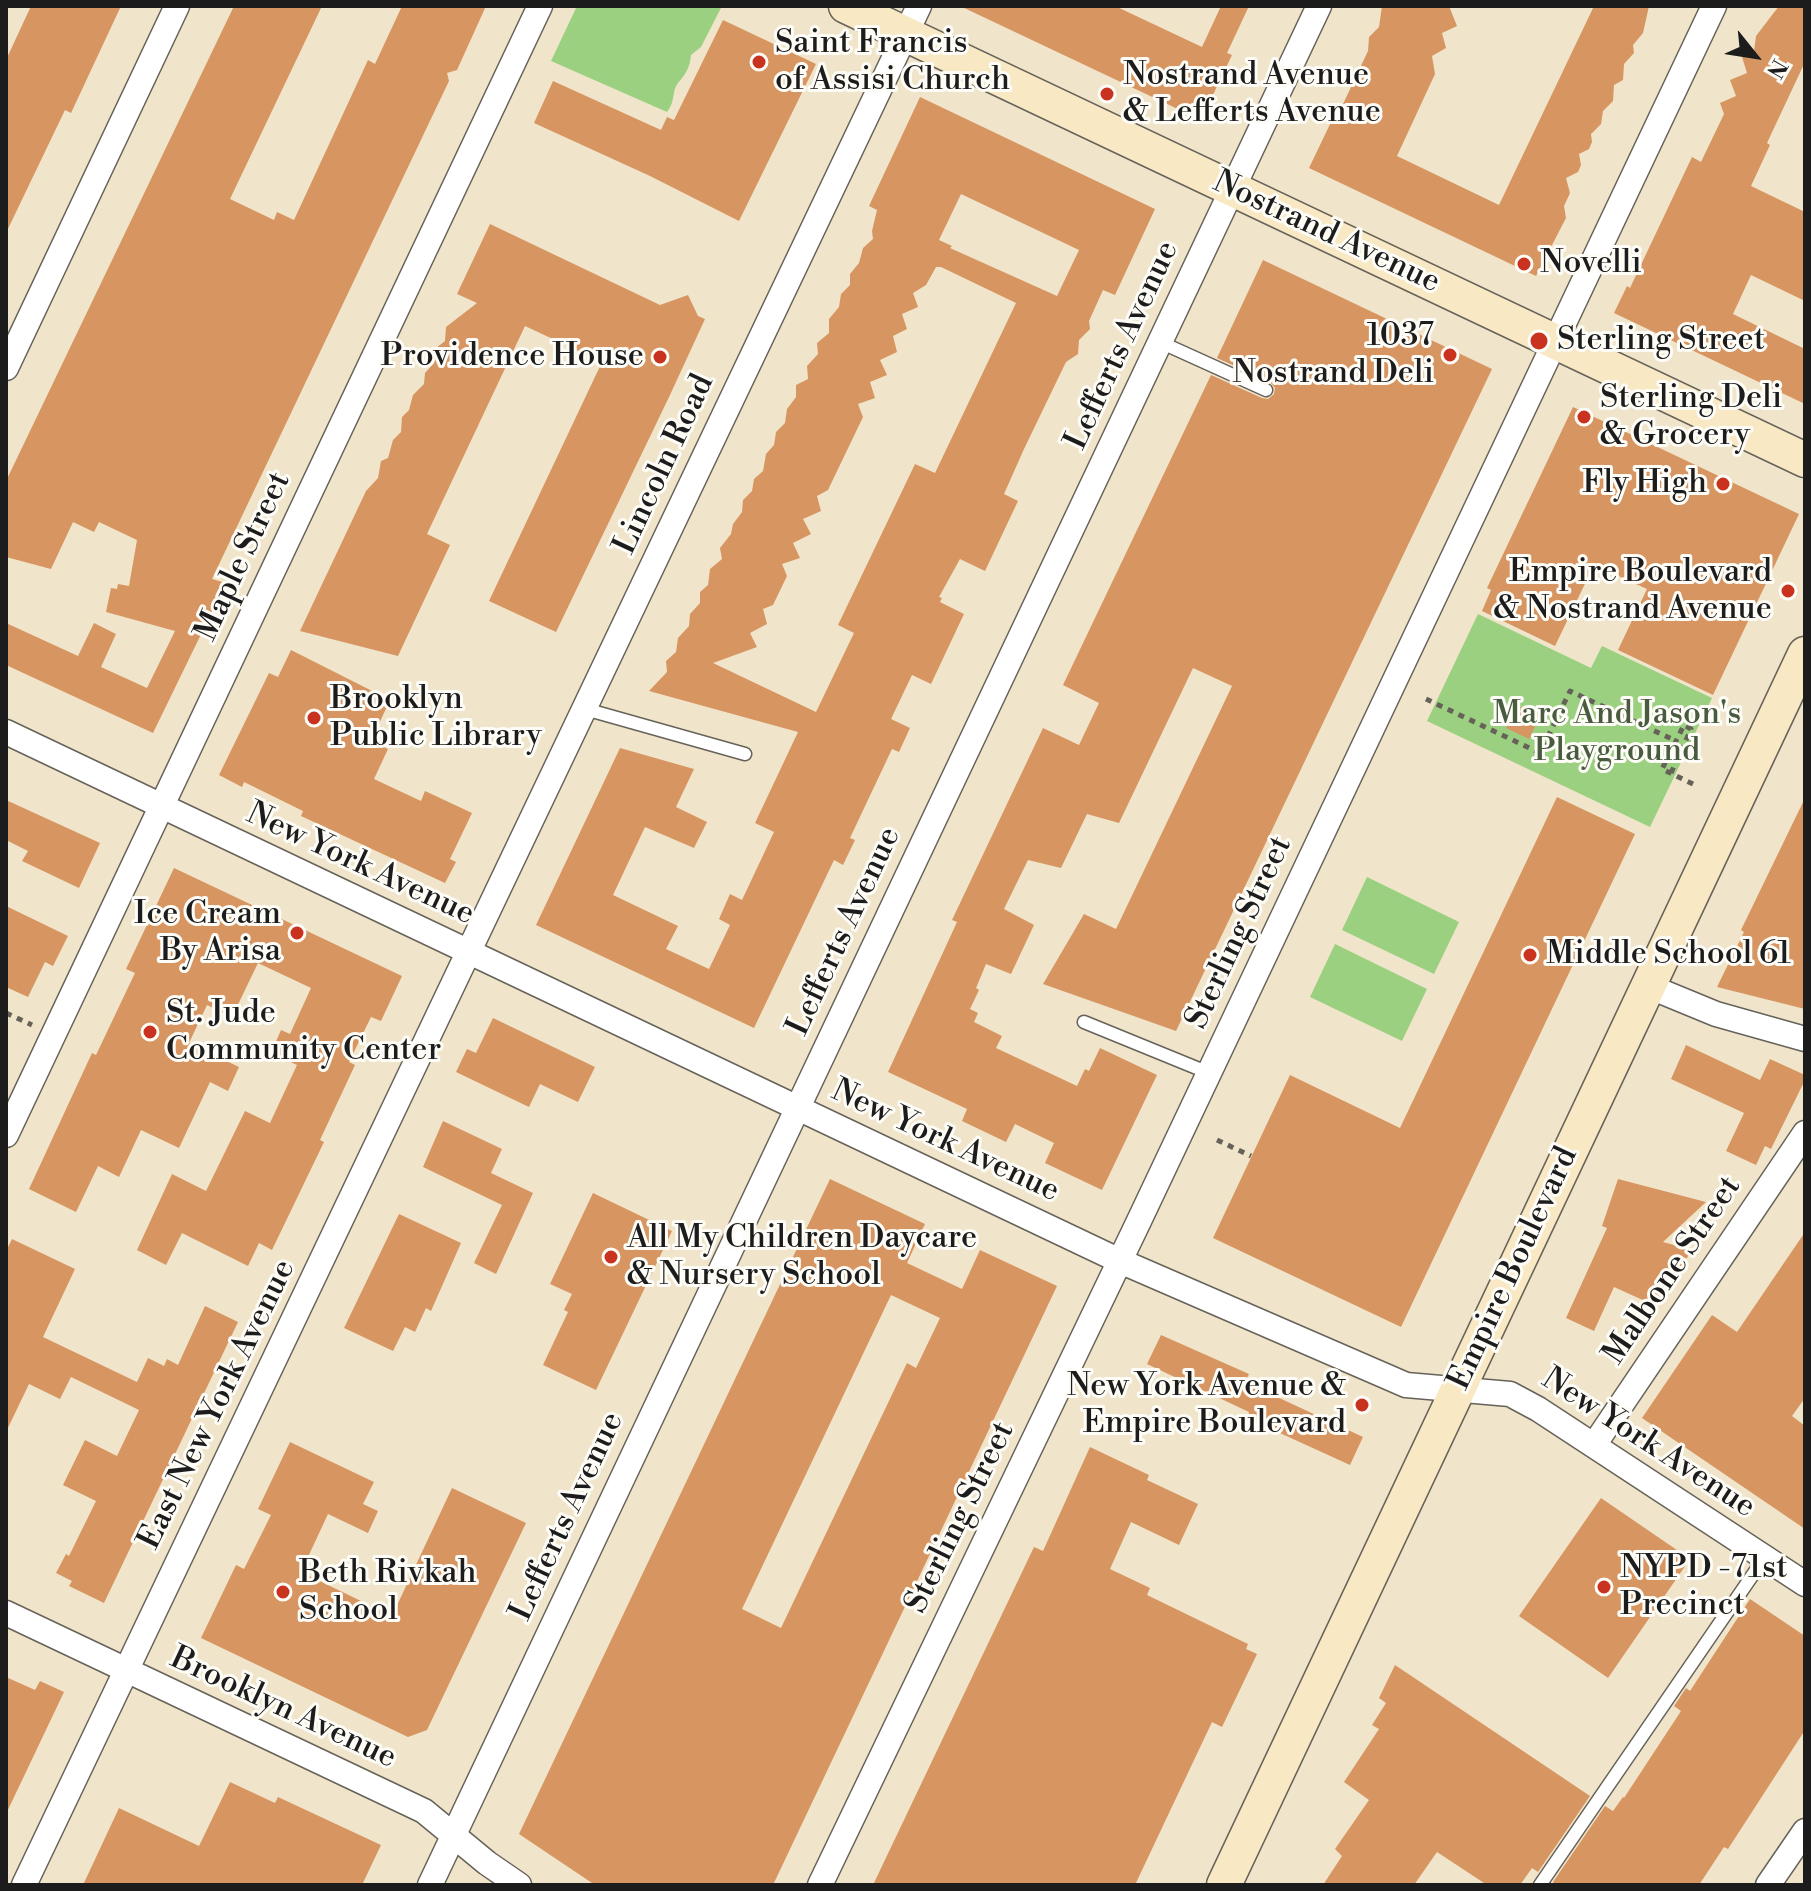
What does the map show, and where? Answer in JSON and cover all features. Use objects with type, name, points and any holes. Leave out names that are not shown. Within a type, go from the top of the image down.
[{"type":"main road","name":"Nostrand Avenue","points":[[846,6],[912,20],[1233,189],[1805,460]]},
{"type":"main road","name":"Empire Boulevard","points":[[1224,1885],[1805,654]]},
{"type":"street","points":[[6,368],[177,6]]},
{"type":"street","name":"Maple Street","points":[[6,1135],[540,6]]},
{"type":"street","name":"Lefferts Avenue","points":[[430,1885],[1319,6]]},
{"type":"street","name":"Sterling Street","points":[[820,1885],[1120,1261],[1714,6]]},
{"type":"street","name":"Lincoln Road","points":[[469,952],[912,20]]},
{"type":"street","name":"New York Avenue","points":[[6,732],[1120,1261],[1406,1385],[1510,1394],[1594,1445],[1805,1584]]},
{"type":"street","name":"East New York Avenue","points":[[24,1885],[469,952]]},
{"type":"street","points":[[1648,986],[1716,1014],[1805,1039]]},
{"type":"street","name":"Malbone Street","points":[[1594,1445],[1805,1133]]},
{"type":"street","name":"Brooklyn Avenue","points":[[6,1613],[424,1811],[519,1885]]},
{"type":"street","points":[[1768,1885],[1805,1831]]},
{"type":"lane","points":[[1160,342],[1266,390]]},
{"type":"lane","points":[[585,709],[745,754]]},
{"type":"lane","points":[[1084,1022],[1209,1073]]},
{"type":"lane","points":[[1540,1885],[1765,1557]]},
{"type":"path","points":[[1426,699],[1540,753],[1570,691],[1676,741]]},
{"type":"path","points":[[1671,773],[1691,729],[1684,725],[1662,769],[1693,784]]},
{"type":"path","points":[[6,1013],[33,1026]]},
{"type":"path","points":[[1217,1140],[1251,1156]]},
{"type":"green space","points":[[577,6],[722,6],[701,47],[691,55],[688,69],[675,88],[667,112],[551,61]]},
{"type":"green space","name":"Marc And Jason's Playground","points":[[1478,614],[1591,668],[1602,646],[1712,698],[1650,827],[1427,721]]},
{"type":"green space","points":[[1367,877],[1459,922],[1434,974],[1342,930]]},
{"type":"green space","points":[[1335,944],[1427,989],[1402,1041],[1310,997]]},
{"type":"building","points":[[31,6],[121,6],[71,113],[65,110],[6,233],[6,60]]},
{"type":"building","points":[[234,6],[322,6],[230,199],[274,220],[277,212],[294,220],[368,60],[375,64],[402,6],[486,6],[457,70],[447,73],[449,81],[212,579],[226,583],[153,733],[6,665],[6,623],[78,656],[94,623],[116,634],[101,667],[147,688],[175,631],[106,612],[111,588],[117,589],[118,584],[129,586],[137,540],[99,522],[94,532],[73,522],[51,569],[6,557],[6,481]]},
{"type":"building","points":[[960,6],[1115,6],[1202,47],[1221,6],[1249,6],[1227,53],[1232,55],[1201,120]]},
{"type":"building","points":[[1382,6],[1449,6],[1457,26],[1442,33],[1446,48],[1432,56],[1435,74],[1397,156],[1499,205],[1594,6],[1649,6],[1643,33],[1633,45],[1634,53],[1624,64],[1623,80],[1614,85],[1613,101],[1603,111],[1601,124],[1591,134],[1589,149],[1579,154],[1581,165],[1578,172],[1566,178],[1570,193],[1564,206],[1566,218],[1536,276],[1309,168],[1368,51],[1369,37],[1379,27]]},
{"type":"building","points":[[1779,6],[1805,6],[1805,62],[1767,143],[1770,145],[1751,186],[1805,212],[1805,301],[1751,275],[1733,314],[1805,349],[1805,404],[1614,313],[1627,286],[1630,288],[1692,157],[1701,162],[1724,114],[1720,103],[1736,96],[1730,80],[1747,73],[1742,57],[1754,51],[1756,36]]},
{"type":"building","points":[[723,20],[816,64],[739,221],[534,123],[553,81],[661,130],[667,117],[674,120]]},
{"type":"building","points":[[920,97],[1155,209],[1115,295],[1103,290],[1089,321],[1090,329],[1079,340],[1078,354],[1066,362],[1024,449],[1004,494],[1018,501],[985,571],[960,559],[939,597],[942,598],[940,602],[964,614],[931,684],[912,675],[891,719],[910,728],[899,752],[892,749],[850,838],[855,840],[843,865],[834,860],[754,1028],[536,925],[620,748],[694,769],[676,807],[707,822],[694,848],[645,827],[613,895],[678,926],[666,949],[709,969],[730,925],[719,919],[730,894],[742,900],[774,832],[755,823],[798,732],[649,691],[667,672],[666,661],[676,652],[678,638],[689,626],[690,614],[700,603],[700,592],[708,585],[710,569],[722,559],[720,548],[742,512],[743,500],[752,491],[754,479],[763,471],[766,454],[774,445],[776,432],[785,423],[787,409],[796,397],[796,385],[808,379],[807,366],[818,354],[817,343],[829,333],[829,319],[839,307],[841,294],[850,285],[850,274],[859,263],[863,248],[873,239],[877,210],[869,206]],"holes":[[[961,194],[1079,250],[1057,296],[950,248],[952,246],[939,240]],[[936,267],[1016,303],[935,473],[915,464],[838,625],[854,633],[816,712],[713,663],[757,647],[750,633],[767,624],[763,609],[773,605],[787,576],[782,564],[800,558],[793,543],[811,534],[803,519],[821,511],[817,496],[828,490],[863,417],[858,404],[875,398],[870,382],[887,375],[880,360],[897,352],[893,336],[907,329],[902,314],[918,307],[913,293],[926,285]]]},
{"type":"building","points":[[490,224],[660,305],[688,295],[698,316],[705,319],[670,395],[556,632],[489,601],[602,362],[525,326],[427,534],[450,545],[398,656],[300,631],[366,491],[378,478],[381,461],[388,458],[393,440],[401,432],[402,417],[409,410],[413,395],[424,384],[425,373],[434,363],[436,348],[445,341],[446,327],[477,303],[457,294]]},
{"type":"building","points":[[1263,260],[1492,369],[1176,1031],[1043,984],[1084,914],[1116,929],[1232,686],[1193,668],[1119,823],[1087,814],[1061,868],[1028,860],[1004,909],[1034,925],[1011,974],[986,964],[976,988],[979,990],[970,1009],[978,1013],[974,1022],[1002,1036],[996,1048],[1077,1086],[1085,1069],[1089,1071],[1100,1048],[1157,1075],[1102,1190],[1045,1163],[1054,1143],[1015,1124],[1006,1142],[962,1121],[967,1109],[888,1072],[957,922],[952,920],[1043,728],[1079,745],[1099,703],[1063,685],[1211,375],[1262,398],[1268,399],[1274,394],[1275,388],[1270,382],[1217,358]]},
{"type":"building","points":[[1573,407],[1799,514],[1713,695],[1618,650],[1647,589],[1594,565],[1555,646],[1482,611],[1491,590],[1487,588]]},
{"type":"building","name":"Brooklyn Public Library","points":[[291,650],[390,700],[371,741],[388,749],[374,779],[421,801],[425,791],[472,813],[450,859],[456,862],[445,883],[301,816],[303,811],[244,782],[242,787],[219,775],[269,673],[278,677]]},
{"type":"building","points":[[1517,705],[1540,716],[1529,739],[1506,728]]},
{"type":"building","name":"Middle School 61","points":[[1557,797],[1635,834],[1401,1327],[1213,1238],[1290,1075],[1400,1128]]},
{"type":"building","points":[[1805,798],[1805,1009],[1717,987]]},
{"type":"building","points":[[6,800],[100,843],[79,888],[22,861],[28,851],[6,840]]},
{"type":"building","points":[[174,868],[402,976],[381,1021],[371,1017],[349,1062],[355,1065],[320,1140],[324,1142],[272,1250],[259,1243],[248,1266],[182,1233],[166,1265],[137,1250],[172,1174],[206,1191],[245,1111],[270,1123],[297,1065],[271,1053],[281,1030],[290,1034],[311,988],[258,963],[232,1017],[207,1005],[189,1043],[239,1067],[228,1091],[210,1082],[179,1148],[141,1130],[119,1177],[98,1166],[76,1212],[29,1189],[92,1053],[96,1055],[135,973],[126,969]]},
{"type":"building","points":[[6,906],[68,936],[53,966],[45,962],[28,997],[6,987]]},
{"type":"building","points":[[493,1018],[595,1067],[578,1102],[540,1084],[529,1107],[456,1072],[467,1049],[476,1053]]},
{"type":"building","points":[[1686,1045],[1760,1080],[1770,1059],[1805,1075],[1771,1149],[1765,1146],[1756,1165],[1726,1151],[1744,1113],[1671,1079]]},
{"type":"building","points":[[443,1121],[502,1149],[491,1173],[533,1193],[496,1274],[474,1263],[502,1205],[423,1167]]},
{"type":"building","points":[[830,1179],[925,1224],[907,1263],[962,1289],[980,1250],[1057,1286],[773,1885],[595,1885],[519,1834]],"holes":[[[891,1295],[940,1318],[916,1368],[907,1363],[781,1628],[742,1609]]]},
{"type":"building","points":[[1618,1179],[1706,1202],[1663,1242],[1692,1250],[1656,1306],[1614,1287],[1594,1331],[1566,1318],[1607,1228],[1602,1226]]},
{"type":"building","name":"All My Children Daycare & Nursery School","points":[[593,1193],[672,1231],[596,1390],[543,1365],[568,1312],[564,1310],[572,1294],[550,1284]]},
{"type":"building","points":[[399,1214],[461,1243],[431,1311],[426,1308],[415,1332],[405,1327],[393,1351],[344,1328]]},
{"type":"building","points":[[1805,1232],[1805,1398],[1792,1416],[1805,1426],[1805,1529],[1642,1418],[1712,1315],[1737,1332]]},
{"type":"building","points":[[12,1239],[75,1269],[43,1337],[137,1382],[148,1358],[164,1366],[167,1359],[178,1365],[205,1306],[238,1322],[104,1603],[69,1586],[72,1581],[56,1573],[66,1554],[69,1556],[96,1501],[63,1485],[85,1440],[117,1456],[139,1410],[71,1377],[60,1399],[29,1384],[6,1432],[6,1251]]},
{"type":"building","points":[[1161,1335],[1249,1374],[1245,1382],[1363,1437],[1350,1465],[1247,1418],[1249,1412],[1147,1364]]},
{"type":"building","name":"Beth Rivkah School","points":[[290,1442],[374,1482],[363,1504],[378,1511],[368,1533],[328,1514],[301,1572],[392,1616],[452,1488],[526,1523],[427,1730],[408,1737],[201,1638],[236,1565],[244,1569],[271,1515],[258,1509]]},
{"type":"building","points":[[1090,1447],[1149,1475],[1147,1480],[1198,1504],[1179,1545],[1131,1522],[1110,1569],[1150,1588],[1147,1595],[1248,1644],[1246,1649],[1257,1654],[1222,1727],[1212,1722],[1135,1885],[873,1885],[1034,1547],[1043,1551]]},
{"type":"building","name":"NYPD -71st Precinct","points":[[1601,1498],[1690,1559],[1608,1678],[1519,1616]]},
{"type":"building","points":[[1750,1599],[1805,1636],[1805,1730],[1728,1849],[1724,1847],[1699,1885],[1556,1885],[1553,1882],[1605,1806],[1613,1811],[1624,1798],[1681,1711],[1674,1706],[1686,1688],[1690,1691]]},
{"type":"building","points":[[1395,1665],[1590,1796],[1538,1872],[1532,1868],[1520,1885],[1487,1885],[1437,1852],[1414,1885],[1323,1885],[1342,1856],[1335,1849],[1369,1800],[1344,1782],[1379,1729],[1372,1725],[1386,1703],[1379,1698]]},
{"type":"building","points":[[6,1677],[35,1690],[40,1681],[64,1692],[6,1814]]},
{"type":"building","points":[[230,1782],[275,1803],[278,1797],[381,1845],[362,1885],[83,1885],[119,1808],[199,1846]]},
{"type":"place","name":"Saint Francis of Assisi Church","points":[[759,62]]},
{"type":"place","name":"Nostrand Avenue & Lefferts Avenue","points":[[1107,94]]},
{"type":"place","name":"Novelli","points":[[1524,264]]},
{"type":"place","name":"Sterling Street","points":[[1539,341]]},
{"type":"place","name":"1037 Nostrand Deli","points":[[1450,355]]},
{"type":"place","name":"Providence House","points":[[660,357]]},
{"type":"place","name":"Sterling Deli & Grocery","points":[[1584,417]]},
{"type":"place","name":"Fly High","points":[[1723,484]]},
{"type":"place","name":"Empire Boulevard & Nostrand Avenue","points":[[1788,591]]},
{"type":"place","name":"Brooklyn Public Library","points":[[314,718]]},
{"type":"place","name":"Ice Cream By Arisa","points":[[297,933]]},
{"type":"place","name":"Middle School 61","points":[[1530,955]]},
{"type":"place","name":"St. Jude Community Center","points":[[150,1032]]},
{"type":"place","name":"All My Children Daycare & Nursery School","points":[[611,1257]]},
{"type":"place","name":"New York Avenue & Empire Boulevard","points":[[1362,1405]]},
{"type":"place","name":"NYPD -71st Precinct","points":[[1604,1587]]},
{"type":"place","name":"Beth Rivkah School","points":[[283,1592]]}]
